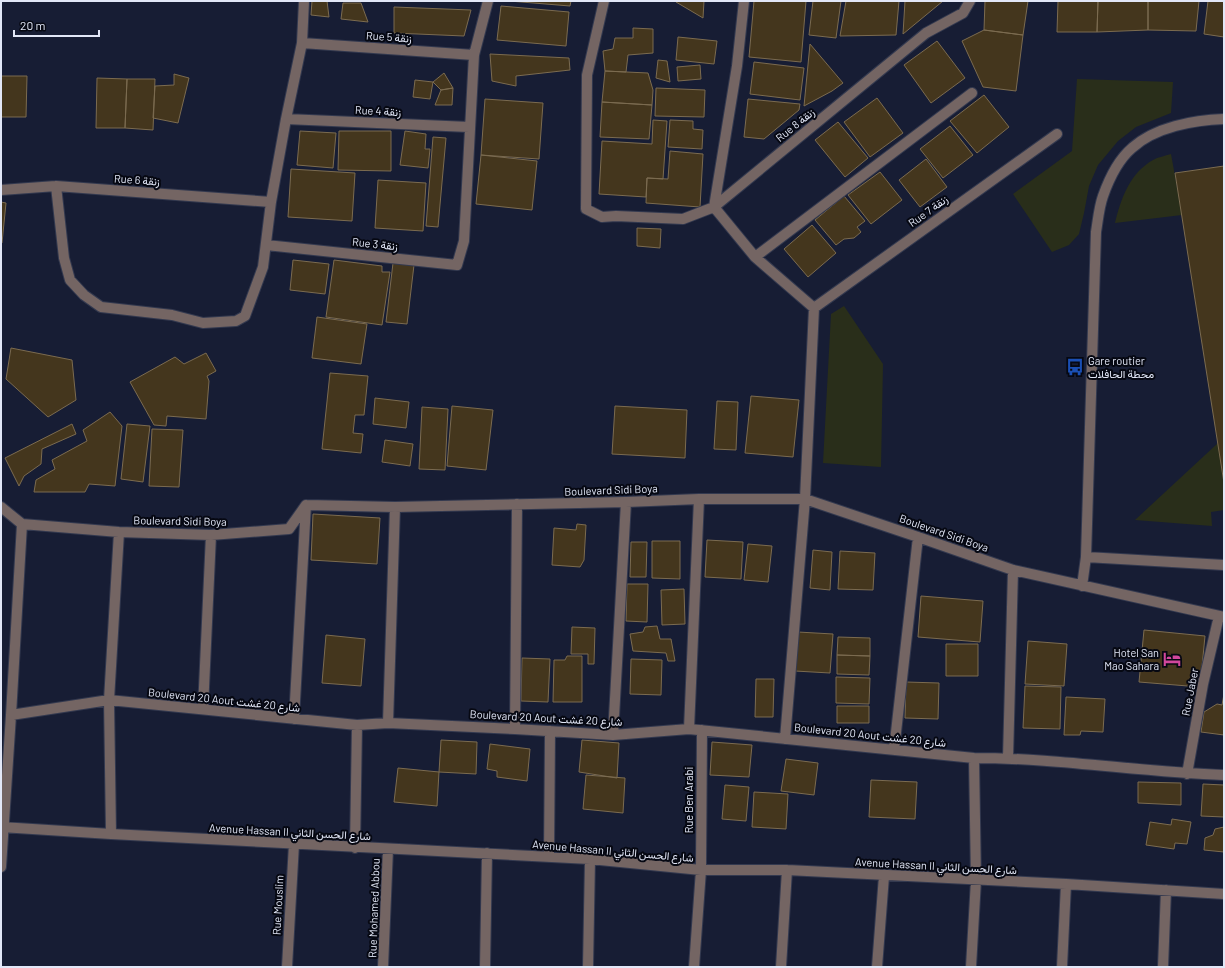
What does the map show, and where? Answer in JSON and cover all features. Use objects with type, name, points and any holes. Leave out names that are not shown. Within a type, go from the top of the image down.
[{"type":"street","points":[[56,186],[64,258],[70,280],[84,295],[101,308],[172,315],[202,322],[236,321],[245,316],[262,267],[271,202],[302,43],[304,1]]},
{"type":"street","points":[[469,127],[474,55],[488,1]]},
{"type":"street","name":"Rue 8 زنقة","points":[[604,1],[587,75],[586,209],[602,217],[616,216],[683,219],[714,207],[926,33],[963,13],[970,1]]},
{"type":"street","points":[[744,1],[737,66],[714,207],[755,257],[814,308],[805,500],[785,739]]},
{"type":"street","name":"Rue 5 زنقة","points":[[302,43],[474,55]]},
{"type":"street","points":[[755,257],[972,93]]},
{"type":"street","name":"Rue 4 زنقة","points":[[286,119],[469,127]]},
{"type":"street","points":[[1082,586],[1086,557],[1096,232],[1103,196],[1115,168],[1132,148],[1152,134],[1179,125],[1224,119]]},
{"type":"street","name":"Rue 3 زنقة","points":[[266,245],[457,264],[464,241],[469,127]]},
{"type":"street","name":"Rue 7 زنقة","points":[[814,308],[1057,134]]},
{"type":"street","name":"Rue 6 زنقة","points":[[1,190],[56,186],[271,202]]},
{"type":"street","points":[[689,729],[699,499]]},
{"type":"street","name":"Boulevard Sidi Boya","points":[[22,524],[119,532],[211,535],[289,529],[306,506],[395,507],[699,499],[805,500],[1013,570],[1221,616]]},
{"type":"street","points":[[613,735],[626,502]]},
{"type":"street","points":[[515,729],[517,504]]},
{"type":"street","points":[[294,719],[306,506]]},
{"type":"street","points":[[1,507],[22,524],[1,867]]},
{"type":"street","points":[[388,723],[395,507]]},
{"type":"street","points":[[111,834],[109,700],[119,532]]},
{"type":"street","points":[[203,709],[211,535]]},
{"type":"street","points":[[894,750],[918,537]]},
{"type":"street","points":[[1086,557],[1224,564]]},
{"type":"street","points":[[1008,758],[1013,570]]},
{"type":"street","name":"Rue Jaber","points":[[1187,774],[1203,684],[1221,616]]},
{"type":"street","name":"Boulevard 20 Aout شارع 20 غشت","points":[[11,715],[109,700],[357,724],[388,723],[613,735],[689,729],[974,758],[1008,758],[1187,774],[1224,775]]},
{"type":"street","points":[[354,848],[357,724]]},
{"type":"street","name":"Rue Ben Arabi","points":[[694,967],[701,870],[702,730]]},
{"type":"street","points":[[548,857],[550,731]]},
{"type":"street","points":[[971,967],[976,880],[974,758]]},
{"type":"street","name":"Avenue Hassan II شارع الحسن الثاني","points":[[3,827],[354,848],[590,859],[701,870],[787,870],[1066,884],[1224,894]]},
{"type":"street","name":"Rue Mouslim","points":[[287,967],[294,844]]},
{"type":"street","name":"Rue Mohamed Abbou","points":[[383,967],[388,849]]},
{"type":"street","points":[[485,967],[487,853]]},
{"type":"street","points":[[588,967],[590,859]]},
{"type":"street","points":[[781,967],[787,870]]},
{"type":"street","points":[[877,967],[884,876]]},
{"type":"street","points":[[1062,967],[1066,884]]},
{"type":"street","points":[[1163,967],[1166,890]]},
{"type":"green space","points":[[1077,79],[1173,82],[1171,113],[1136,127],[1118,141],[1098,165],[1089,186],[1079,234],[1069,245],[1052,252],[1013,194],[1072,151]]},
{"type":"green space","points":[[1171,154],[1182,215],[1115,223],[1120,204],[1132,179],[1145,165],[1159,157]]},
{"type":"green space","points":[[844,306],[883,364],[881,467],[823,463],[831,314]]},
{"type":"green space","points":[[1218,443],[1224,483],[1224,510],[1211,512],[1212,526],[1135,520]]},
{"type":"building","points":[[312,1],[327,1],[329,17],[311,15]]},
{"type":"building","points":[[509,1],[571,1],[570,6]]},
{"type":"building","points":[[704,1],[703,18],[676,2]]},
{"type":"building","points":[[754,1],[806,1],[801,62],[749,57]]},
{"type":"building","points":[[813,1],[841,1],[836,38],[809,35]]},
{"type":"building","points":[[846,1],[899,1],[896,35],[840,36]]},
{"type":"building","points":[[905,1],[943,1],[903,34]]},
{"type":"building","points":[[985,1],[1028,1],[1023,35],[984,30]]},
{"type":"building","points":[[1058,1],[1098,1],[1097,32],[1057,32]]},
{"type":"building","points":[[1098,1],[1148,1],[1148,30],[1097,32]]},
{"type":"building","points":[[1148,1],[1199,1],[1196,31],[1148,30]]},
{"type":"building","points":[[1208,1],[1224,1],[1224,37],[1204,34]]},
{"type":"building","points":[[343,3],[361,3],[368,22],[341,19]]},
{"type":"building","points":[[501,6],[569,12],[566,46],[497,40]]},
{"type":"building","points":[[394,7],[471,10],[464,36],[394,33]]},
{"type":"building","points":[[633,28],[653,29],[653,53],[628,55],[626,72],[605,71],[603,51],[613,49],[615,38],[633,38]]},
{"type":"building","points":[[984,30],[1023,35],[1016,91],[983,87],[962,41]]},
{"type":"building","points":[[678,37],[717,41],[714,64],[676,60]]},
{"type":"building","points":[[937,41],[965,78],[931,103],[904,65]]},
{"type":"building","points":[[810,44],[843,83],[832,91],[804,106]]},
{"type":"building","points":[[490,54],[569,58],[570,70],[516,76],[516,86],[492,81]]},
{"type":"building","points":[[658,60],[667,61],[670,82],[656,78]]},
{"type":"building","points":[[754,62],[804,68],[800,100],[750,94]]},
{"type":"building","points":[[700,65],[701,79],[678,81],[677,67]]},
{"type":"building","points":[[605,71],[648,73],[653,90],[652,105],[602,102]]},
{"type":"building","points":[[444,73],[453,88],[441,90],[433,82]]},
{"type":"building","points":[[174,74],[189,78],[178,123],[153,118],[155,86],[174,85]]},
{"type":"building","points":[[1,76],[27,76],[26,117],[1,117]]},
{"type":"building","points":[[97,78],[127,79],[125,128],[96,128]]},
{"type":"building","points":[[127,79],[155,79],[153,130],[125,128]]},
{"type":"building","points":[[415,80],[433,82],[430,99],[413,97]]},
{"type":"building","points":[[453,88],[452,105],[435,105],[441,90]]},
{"type":"building","points":[[656,88],[705,90],[704,117],[655,116]]},
{"type":"building","points":[[984,95],[1009,127],[977,153],[950,121]]},
{"type":"building","points":[[877,98],[903,133],[870,157],[844,122]]},
{"type":"building","points":[[485,99],[543,103],[539,159],[481,155]]},
{"type":"building","points":[[748,99],[800,104],[799,110],[764,139],[744,137]]},
{"type":"building","points":[[602,102],[652,105],[649,139],[600,137]]},
{"type":"building","points":[[653,120],[667,121],[663,179],[647,178],[646,197],[599,194],[602,141],[652,144]]},
{"type":"building","points":[[670,120],[693,121],[693,129],[703,130],[702,149],[668,147]]},
{"type":"building","points":[[838,122],[868,158],[845,177],[815,140]]},
{"type":"building","points":[[950,126],[973,155],[943,178],[920,149]]},
{"type":"building","points":[[300,131],[336,133],[333,168],[297,165]]},
{"type":"building","points":[[339,131],[391,131],[391,171],[338,170]]},
{"type":"building","points":[[405,131],[426,134],[425,149],[430,149],[428,168],[400,165]]},
{"type":"building","points":[[433,137],[446,138],[438,227],[426,226]]},
{"type":"building","points":[[670,151],[703,154],[700,207],[646,203],[647,178],[668,179]]},
{"type":"building","points":[[481,155],[537,161],[532,210],[476,204]]},
{"type":"building","points":[[926,159],[947,187],[920,207],[899,180]]},
{"type":"building","points":[[1224,166],[1224,483],[1175,173]]},
{"type":"building","points":[[291,169],[355,173],[352,221],[288,217]]},
{"type":"building","points":[[880,172],[902,200],[871,224],[848,195]]},
{"type":"building","points":[[378,180],[426,183],[423,231],[375,228]]},
{"type":"building","points":[[844,196],[865,221],[857,227],[861,232],[854,238],[844,239],[836,245],[815,220]]},
{"type":"building","points":[[1,202],[6,203],[2,243],[1,243]]},
{"type":"building","points":[[812,225],[836,253],[808,277],[784,249]]},
{"type":"building","points":[[637,228],[661,229],[660,248],[637,246]]},
{"type":"building","points":[[293,260],[329,264],[325,294],[290,290]]},
{"type":"building","points":[[334,260],[382,266],[382,272],[390,272],[382,325],[326,317]]},
{"type":"building","points":[[393,263],[414,265],[407,324],[386,322]]},
{"type":"building","points":[[317,317],[367,324],[361,364],[312,358]]},
{"type":"building","points":[[11,348],[72,360],[76,400],[48,417],[6,379]]},
{"type":"building","points":[[206,353],[216,371],[207,376],[209,381],[206,419],[167,416],[166,426],[154,425],[130,382],[175,357],[184,364]]},
{"type":"building","points":[[330,373],[368,376],[364,415],[355,415],[353,433],[363,434],[361,453],[322,449]]},
{"type":"building","points":[[751,396],[799,400],[793,457],[745,453]]},
{"type":"building","points":[[375,398],[409,402],[406,428],[373,424]]},
{"type":"building","points":[[717,401],[738,402],[736,450],[714,449]]},
{"type":"building","points":[[452,406],[493,410],[486,470],[447,466]]},
{"type":"building","points":[[615,406],[687,410],[685,458],[612,454]]},
{"type":"building","points":[[422,407],[448,409],[445,470],[419,469]]},
{"type":"building","points":[[110,412],[122,426],[115,486],[89,484],[85,492],[34,492],[36,480],[55,469],[52,460],[87,441],[83,430]]},
{"type":"building","points":[[72,424],[76,434],[42,449],[41,464],[24,476],[19,486],[5,458]]},
{"type":"building","points":[[127,424],[150,426],[143,482],[121,479]]},
{"type":"building","points":[[152,429],[183,430],[179,487],[149,486]]},
{"type":"building","points":[[385,440],[413,444],[410,466],[382,462]]},
{"type":"building","points":[[313,514],[380,518],[377,564],[311,560]]},
{"type":"building","points":[[577,524],[586,525],[584,560],[580,567],[552,565],[554,528],[576,530]]},
{"type":"building","points":[[707,540],[743,542],[741,579],[705,577]]},
{"type":"building","points":[[652,541],[680,541],[680,579],[652,578]]},
{"type":"building","points":[[631,542],[647,542],[646,577],[630,577]]},
{"type":"building","points":[[748,544],[772,546],[768,582],[744,580]]},
{"type":"building","points":[[813,550],[832,552],[830,590],[810,588]]},
{"type":"building","points":[[840,551],[875,553],[873,590],[838,589]]},
{"type":"building","points":[[627,584],[648,584],[647,622],[626,621]]},
{"type":"building","points":[[684,589],[685,624],[662,625],[661,590]]},
{"type":"building","points":[[921,596],[983,601],[980,642],[918,637]]},
{"type":"building","points":[[657,626],[660,639],[671,639],[675,661],[668,661],[666,653],[633,651],[630,634],[643,632],[645,627]]},
{"type":"building","points":[[572,627],[595,628],[594,664],[588,664],[588,654],[571,654]]},
{"type":"building","name":"Hotel San Mao Sahara","points":[[1144,630],[1205,636],[1200,687],[1139,682]]},
{"type":"building","points":[[798,632],[833,634],[830,673],[795,671]]},
{"type":"building","points":[[326,635],[365,639],[361,686],[322,683]]},
{"type":"building","points":[[838,637],[870,638],[870,656],[837,655]]},
{"type":"building","points":[[1028,641],[1067,644],[1064,686],[1025,684]]},
{"type":"building","points":[[946,644],[978,644],[978,676],[946,676]]},
{"type":"building","points":[[837,655],[870,656],[869,675],[837,674]]},
{"type":"building","points":[[567,656],[582,656],[582,702],[553,702],[554,660],[565,660]]},
{"type":"building","points":[[522,658],[550,659],[548,702],[521,701]]},
{"type":"building","points":[[631,659],[662,660],[661,695],[630,694]]},
{"type":"building","points":[[836,677],[870,678],[869,704],[836,703]]},
{"type":"building","points":[[756,679],[774,679],[773,717],[755,717]]},
{"type":"building","points":[[906,682],[939,683],[938,719],[905,718]]},
{"type":"building","points":[[1025,686],[1061,687],[1060,729],[1023,728]]},
{"type":"building","points":[[1224,694],[1224,735],[1201,732],[1204,712],[1217,704],[1222,705]]},
{"type":"building","points":[[1066,697],[1105,699],[1103,732],[1081,731],[1080,735],[1064,735]]},
{"type":"building","points":[[837,706],[869,706],[869,723],[837,723]]},
{"type":"building","points":[[441,740],[477,742],[476,774],[439,772]]},
{"type":"building","points":[[582,740],[619,743],[617,778],[579,772]]},
{"type":"building","points":[[712,742],[752,745],[749,777],[710,775]]},
{"type":"building","points":[[490,744],[530,749],[527,781],[497,777],[497,771],[487,769]]},
{"type":"building","points":[[786,759],[818,763],[814,795],[781,791]]},
{"type":"building","points":[[398,768],[439,772],[437,806],[394,802]]},
{"type":"building","points":[[586,775],[625,778],[623,813],[583,809]]},
{"type":"building","points":[[871,780],[917,782],[915,819],[869,817]]},
{"type":"building","points":[[1138,782],[1181,783],[1181,805],[1138,803]]},
{"type":"building","points":[[1203,784],[1224,785],[1224,817],[1201,816]]},
{"type":"building","points":[[725,785],[749,787],[746,821],[722,819]]},
{"type":"building","points":[[754,792],[788,794],[786,829],[752,827]]},
{"type":"building","points":[[1172,819],[1191,822],[1187,844],[1175,843],[1174,849],[1146,845],[1150,822],[1171,825]]},
{"type":"building","points":[[1224,827],[1224,852],[1204,850],[1205,838],[1213,835],[1215,829]]},
{"type":"place","name":"Gare routier محطة الحافلات","points":[[1075,367]]},
{"type":"place","name":"Hotel San Mao Sahara","points":[[1172,659]]}]
